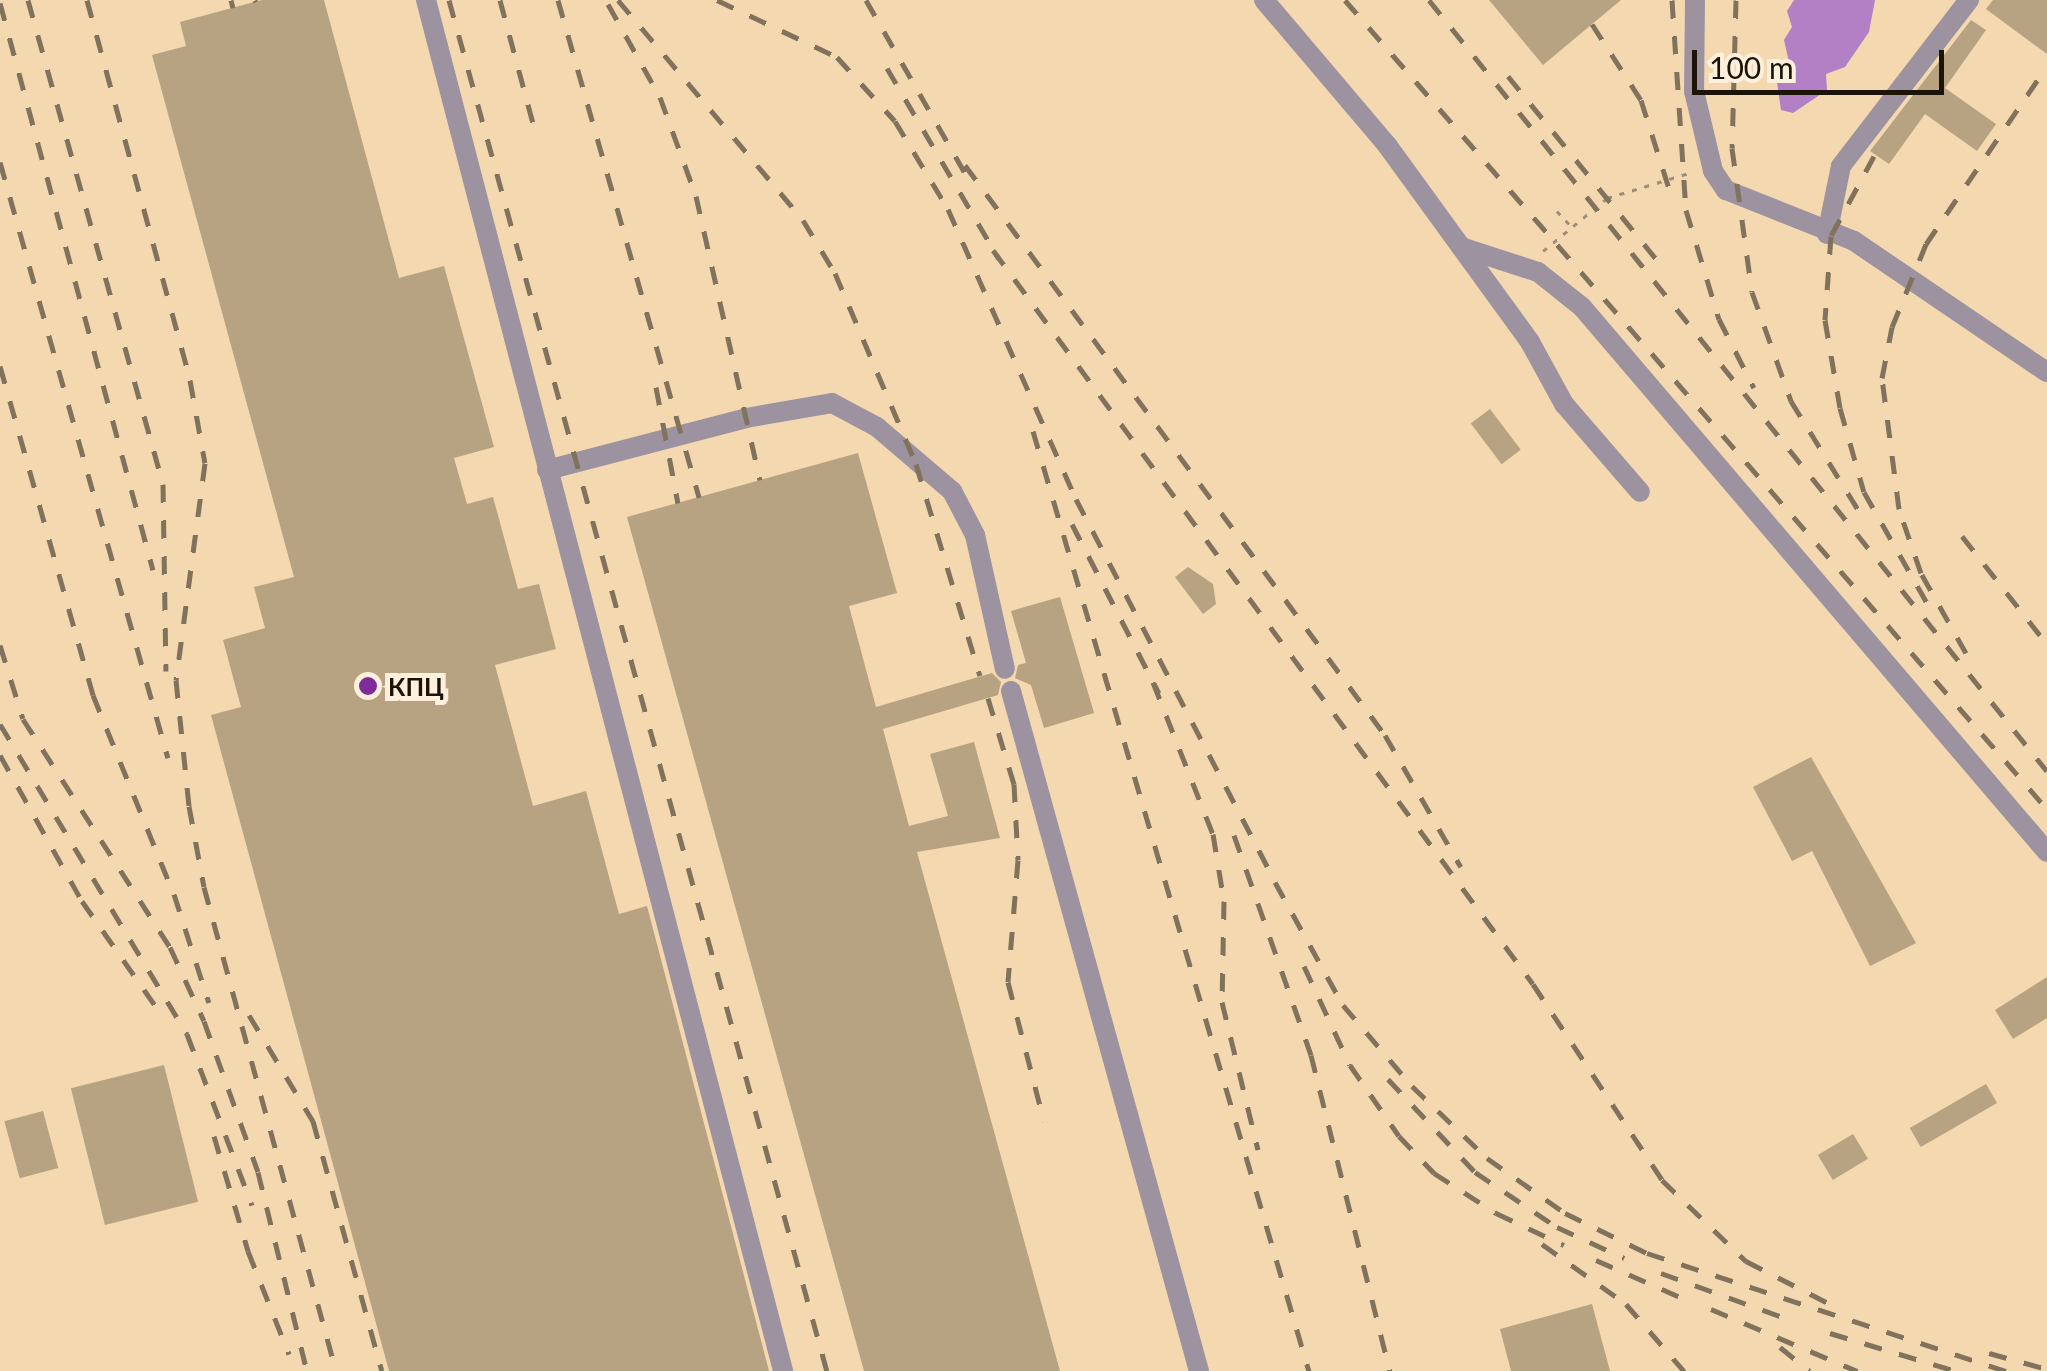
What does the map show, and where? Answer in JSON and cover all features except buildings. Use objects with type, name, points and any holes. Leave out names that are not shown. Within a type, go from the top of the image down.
[{"type":"lane","points":[[426,0],[783,1371]]},
{"type":"lane","points":[[1264,0],[1388,144],[1530,342],[1564,404],[1640,492]]},
{"type":"lane","points":[[1695,0],[1694,91],[1712,165],[1726,190],[1827,234],[1854,241],[1912,274],[2047,372]]},
{"type":"lane","points":[[1827,234],[1842,166],[1969,0]]},
{"type":"lane","points":[[1461,247],[1538,272],[1582,307],[2047,852]]},
{"type":"lane","points":[[547,470],[746,418],[832,403],[877,426],[952,491],[976,535],[1006,668]]},
{"type":"lane","points":[[1011,691],[1199,1371]]},
{"type":"path","points":[[1538,272],[1547,247],[1608,198],[1712,165]]},
{"type":"path","points":[[1557,212],[1571,226]]},
{"type":"path","points":[[1541,241],[1547,247]]},
{"type":"shaded area","points":[[0,0],[2047,0],[2047,1371],[0,1371]]},
{"type":"shaded area","points":[[1794,0],[1875,0],[1869,32],[1845,67],[1826,74],[1827,90],[1793,113],[1781,110],[1777,82],[1789,62],[1784,40],[1792,27],[1787,11]]},
{"type":"railway","points":[[28,0],[163,484],[166,671]]},
{"type":"railway","points":[[87,0],[190,380],[205,463],[176,680],[189,806],[204,887],[336,1371]]},
{"type":"railway","points":[[231,0],[233,8]]},
{"type":"railway","points":[[449,0],[827,1371]]},
{"type":"railway","points":[[500,0],[535,131]]},
{"type":"railway","points":[[558,0],[699,497]]},
{"type":"railway","points":[[618,0],[803,220],[835,273],[916,464],[980,676]]},
{"type":"railway","points":[[717,0],[837,57],[895,121],[948,209],[1076,499],[1275,882],[1343,1005],[1412,1086],[1487,1158],[1565,1213],[1647,1253],[2006,1371]]},
{"type":"railway","points":[[866,0],[968,178]]},
{"type":"railway","points":[[1345,0],[2047,809]]},
{"type":"railway","points":[[1429,0],[2047,771]]},
{"type":"railway","points":[[1672,0],[1686,210],[1719,319],[1754,388]]},
{"type":"railway","points":[[1736,0],[1732,148],[1752,292],[1791,401],[1865,521]]},
{"type":"railway","points":[[0,3],[153,570]]},
{"type":"railway","points":[[608,4],[660,97],[696,196],[760,480]]},
{"type":"railway","points":[[1592,24],[1641,100],[1672,198]]},
{"type":"railway","points":[[1966,653],[1921,573],[1899,509],[1882,378],[1892,327],[1926,244],[2047,66]]},
{"type":"railway","points":[[887,68],[999,259]]},
{"type":"railway","points":[[1508,76],[1665,270]]},
{"type":"railway","points":[[1874,156],[1831,236],[1825,320],[1840,408],[1864,492],[1927,603]]},
{"type":"railway","points":[[0,162],[168,758]]},
{"type":"railway","points":[[965,165],[1385,735],[1461,867]]},
{"type":"railway","points":[[993,250],[1533,984],[1662,1180],[1746,1261],[1836,1307]]},
{"type":"railway","points":[[0,366],[93,695],[174,894],[209,1003]]},
{"type":"railway","points":[[656,387],[678,503]]},
{"type":"railway","points":[[1033,431],[1309,1371]]},
{"type":"railway","points":[[1072,524],[1159,693]]},
{"type":"railway","points":[[1962,536],[2047,644]]},
{"type":"railway","points":[[0,645],[23,719],[170,947],[204,1021],[258,1172],[307,1371]]},
{"type":"railway","points":[[1153,682],[1213,834],[1224,901],[1222,1002],[1258,1150]]},
{"type":"railway","points":[[988,698],[1014,784],[1018,860],[1008,982],[1044,1121]]},
{"type":"railway","points":[[0,724],[187,1034],[252,1205]]},
{"type":"railway","points":[[0,755],[82,901],[164,1018]]},
{"type":"railway","points":[[1234,835],[1311,1055],[1390,1371]]},
{"type":"railway","points":[[1304,966],[1350,1065],[1399,1136],[1434,1173],[1496,1213],[1564,1245]]},
{"type":"railway","points":[[249,1015],[313,1121],[382,1371]]},
{"type":"railway","points":[[1388,1079],[1475,1172],[1557,1227],[1624,1258]]},
{"type":"railway","points":[[214,1136],[248,1251],[289,1354]]},
{"type":"railway","points":[[1542,1244],[1626,1304],[1684,1371]]},
{"type":"railway","points":[[1596,1260],[1678,1296]]},
{"type":"railway","points":[[1661,1273],[1788,1319]]},
{"type":"railway","points":[[1711,1309],[1857,1371]]},
{"type":"railway","points":[[1830,1333],[1956,1371]]},
{"type":"railway","points":[[1780,1347],[1810,1371]]},
{"type":"railway","points":[[1989,1353],[2047,1369]]},
{"type":"place","name":"КПЦ","points":[[368,686]]}]
